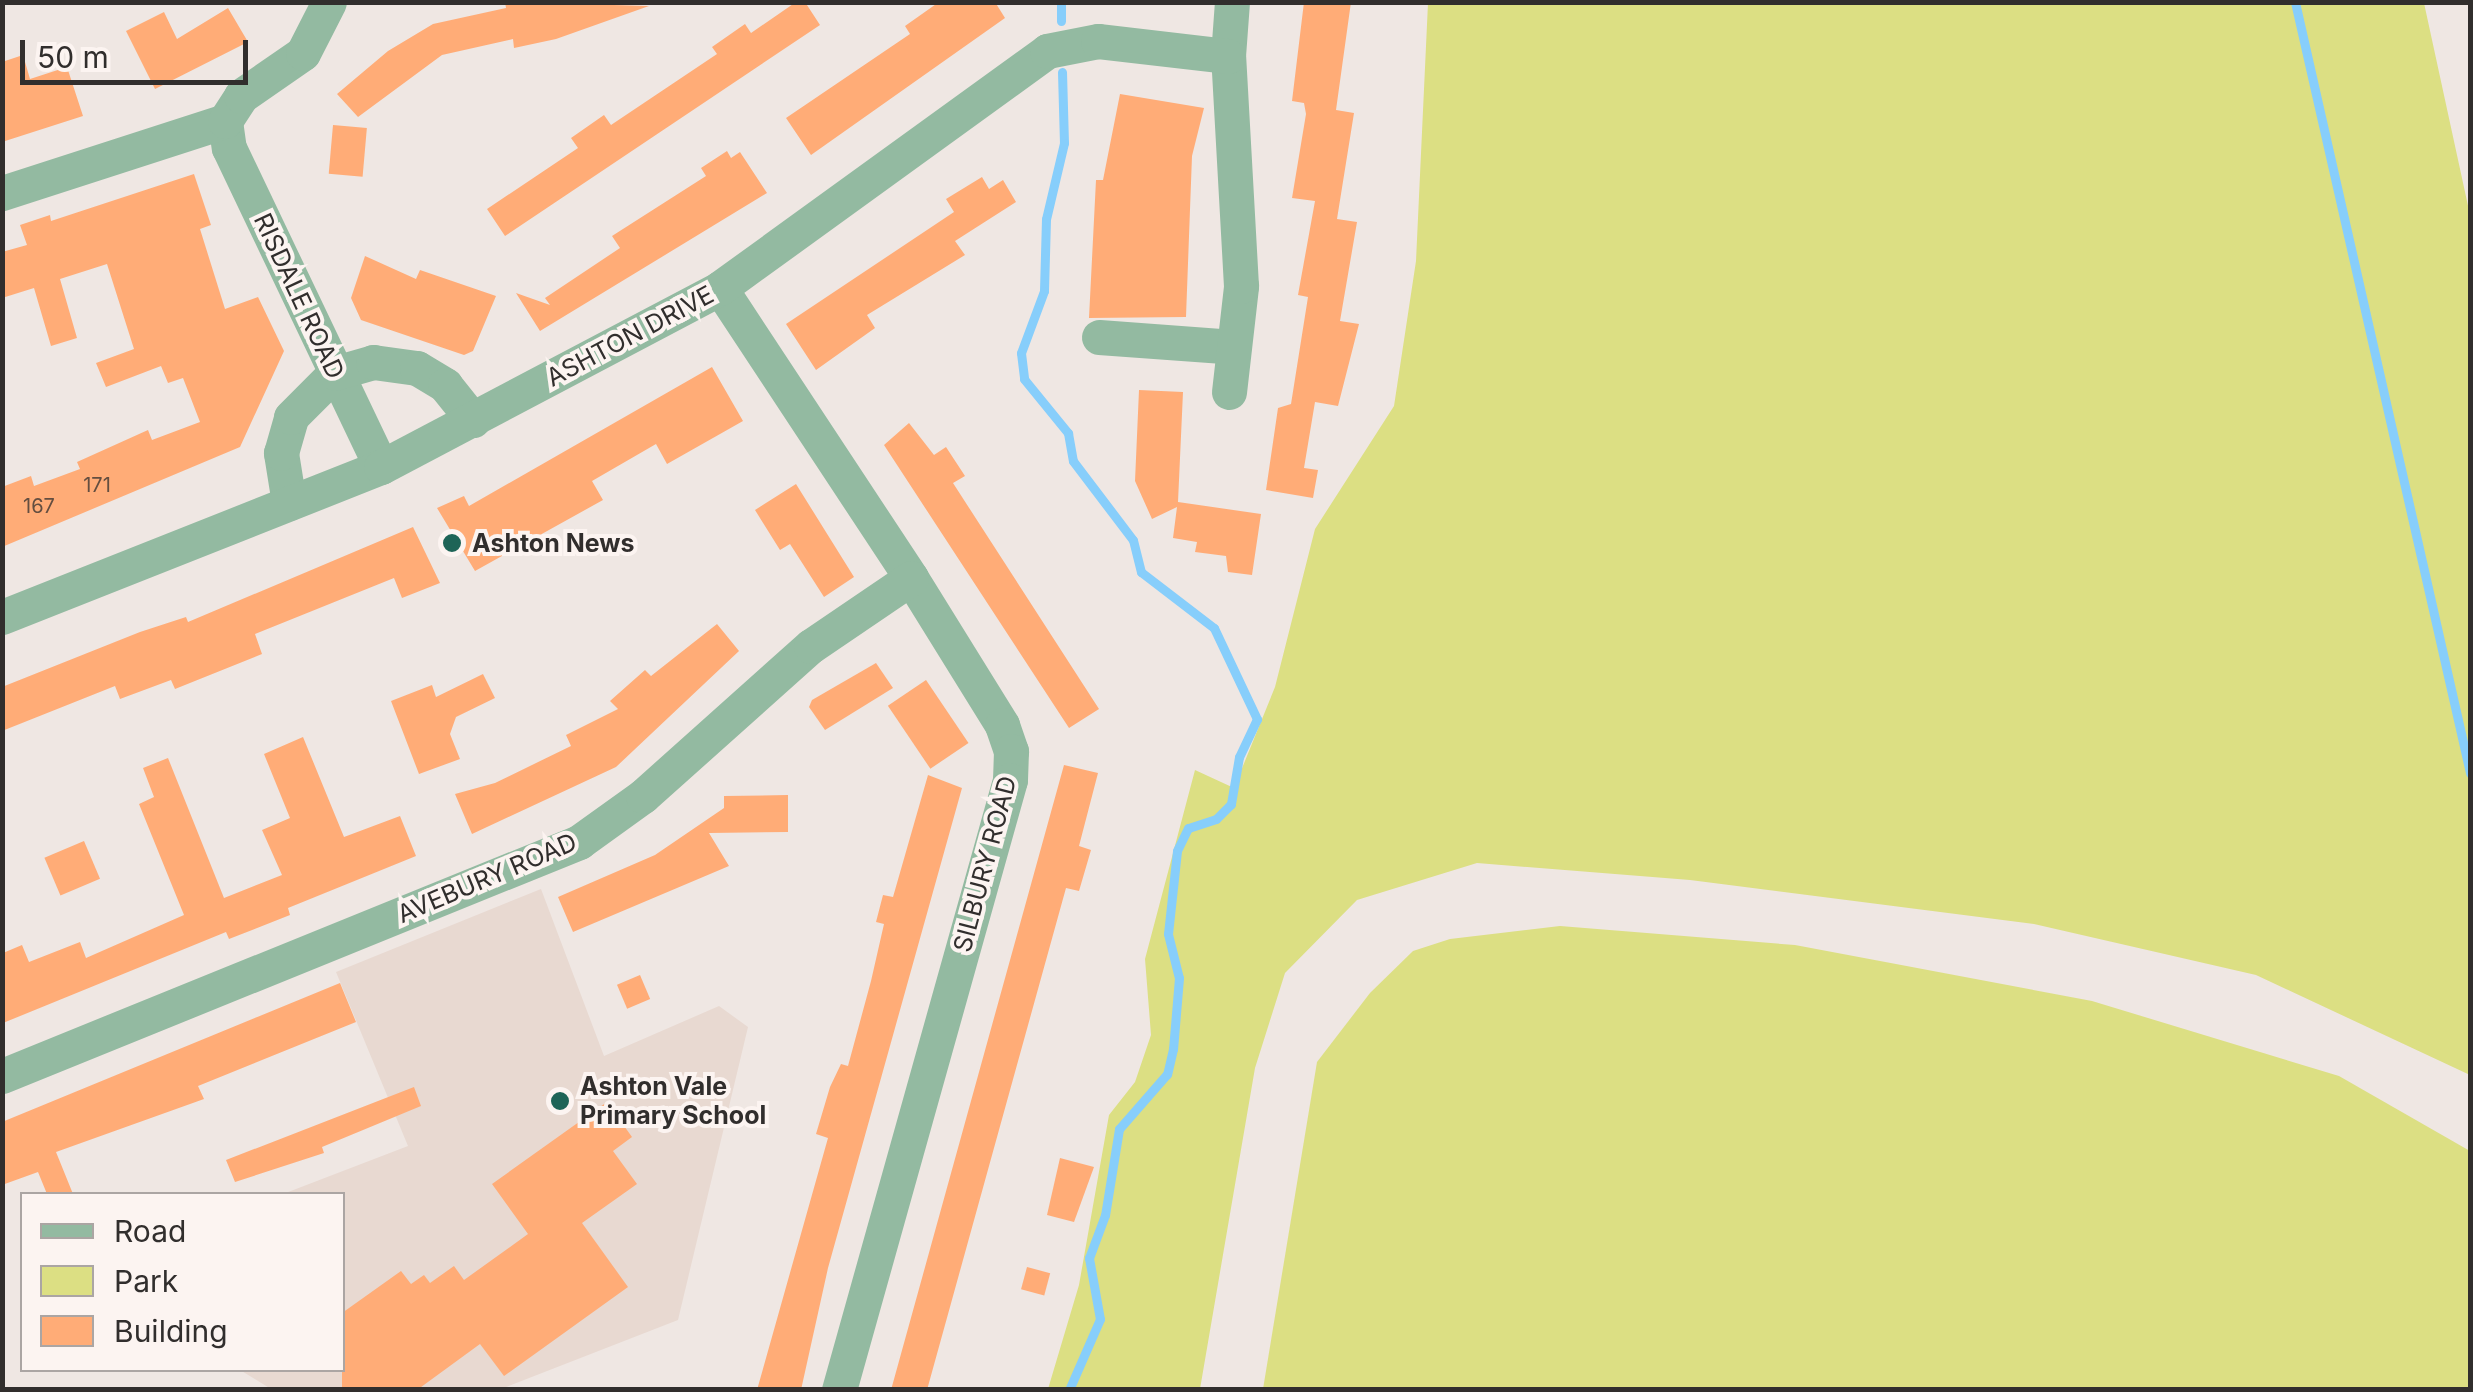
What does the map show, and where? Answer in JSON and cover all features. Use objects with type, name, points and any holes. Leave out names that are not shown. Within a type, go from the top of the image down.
[{"type":"street","points":[[2,194],[225,121],[241,96],[303,53],[330,2]]},
{"type":"street","points":[[1229,392],[1242,286],[1228,56],[1232,2]]},
{"type":"street","name":"ASHTON DRIVE","points":[[2,618],[381,467],[720,288],[1046,51],[1098,42],[1228,56]]},
{"type":"street","name":"RISDALE ROAD","points":[[225,121],[229,148],[381,467]]},
{"type":"street","name":"SILBURY ROAD","points":[[720,288],[911,578],[1002,725],[1010,780],[839,1390]]},
{"type":"street","points":[[1099,337],[1234,347]]},
{"type":"street","points":[[290,503],[281,453],[291,417],[334,373],[373,362],[416,368],[445,384],[473,420]]},
{"type":"street","name":"AVEBURY ROAD","points":[[2,1076],[579,842],[643,796],[812,646],[911,578]]},
{"type":"shaded area","name":"Ashton Vale Primary School","points":[[541,889],[604,1056],[719,1006],[748,1027],[678,1320],[501,1389],[271,1389],[243,1372],[345,1372],[345,1192],[288,1192],[408,1146],[336,972]]},
{"type":"green space","points":[[1428,3],[2424,3],[2470,215],[2470,1075],[2256,975],[2034,924],[1690,880],[1477,863],[1357,900],[1285,973],[1255,1068],[1200,1389],[1048,1389],[1079,1285],[1109,1115],[1135,1082],[1151,1035],[1145,959],[1195,770],[1234,788],[1275,687],[1315,529],[1394,406],[1416,261]]},
{"type":"green space","points":[[1560,926],[1795,945],[2092,1001],[2339,1076],[2470,1151],[2470,1389],[1263,1389],[1317,1062],[1370,993],[1413,951],[1450,939]]},
{"type":"building","points":[[505,2],[649,6],[556,39],[514,48],[513,39],[442,55],[358,117],[337,94],[388,51],[433,24],[506,8]]},
{"type":"building","points":[[796,2],[805,2],[820,25],[505,236],[487,209],[578,148],[571,138],[604,115],[611,125],[717,54],[712,47],[745,24],[751,33]]},
{"type":"building","points":[[939,2],[995,2],[1005,18],[811,155],[786,118],[910,34],[905,26]]},
{"type":"building","points":[[1304,2],[1351,2],[1336,110],[1354,113],[1337,219],[1357,222],[1340,321],[1359,324],[1338,406],[1315,402],[1304,468],[1318,470],[1313,498],[1266,490],[1278,408],[1291,404],[1308,297],[1298,295],[1315,201],[1292,198],[1306,114],[1304,103],[1292,101]]},
{"type":"building","points":[[228,8],[248,42],[155,89],[126,31],[164,12],[177,39]]},
{"type":"building","points":[[23,55],[30,79],[67,67],[83,116],[2,142],[2,62]]},
{"type":"building","points":[[1120,94],[1204,108],[1192,156],[1186,317],[1089,318],[1096,180],[1103,180]]},
{"type":"building","points":[[333,125],[367,128],[363,177],[329,174]]},
{"type":"building","points":[[727,151],[731,158],[740,152],[767,193],[540,331],[516,293],[550,305],[545,298],[620,248],[612,236],[706,176],[701,168]]},
{"type":"building","points":[[194,174],[211,225],[200,229],[225,309],[258,297],[284,351],[240,447],[2,547],[2,487],[31,476],[34,486],[80,469],[77,462],[148,430],[152,440],[200,422],[183,378],[168,383],[161,366],[106,387],[96,363],[134,349],[107,264],[60,279],[77,338],[51,346],[34,288],[2,298],[2,252],[27,245],[20,225],[50,215],[51,221]]},
{"type":"building","points":[[982,177],[989,189],[1003,180],[1016,202],[955,241],[965,255],[867,315],[875,328],[816,370],[786,324],[954,212],[946,199]]},
{"type":"building","points":[[365,256],[416,279],[420,270],[496,296],[473,351],[464,355],[361,320],[351,298]]},
{"type":"building","points":[[712,367],[743,421],[667,464],[656,444],[592,481],[603,500],[475,571],[437,508],[464,496],[469,506]]},
{"type":"building","points":[[1139,390],[1183,392],[1178,502],[1261,514],[1252,575],[1228,572],[1226,556],[1195,552],[1197,542],[1173,538],[1177,507],[1152,519],[1135,481]]},
{"type":"building","points":[[909,423],[934,455],[946,447],[965,476],[953,483],[1099,709],[1069,728],[884,445]]},
{"type":"building","points":[[796,484],[854,577],[824,597],[790,544],[780,550],[755,510]]},
{"type":"building","points":[[413,527],[440,583],[402,598],[394,578],[255,634],[262,654],[175,689],[171,680],[120,699],[115,686],[2,731],[2,687],[140,632],[186,617],[188,622]]},
{"type":"building","points":[[717,624],[739,651],[616,767],[472,834],[455,794],[495,783],[571,746],[566,735],[618,709],[610,701],[645,670],[651,676]]},
{"type":"building","points":[[876,663],[893,688],[825,730],[809,707],[812,700]]},
{"type":"building","points":[[483,674],[495,698],[456,717],[450,734],[460,759],[419,774],[391,701],[432,685],[436,697]]},
{"type":"building","points":[[926,680],[968,743],[930,769],[888,706]]},
{"type":"building","points":[[303,737],[344,837],[400,816],[416,856],[288,908],[290,915],[229,939],[226,932],[3,1023],[3,953],[22,945],[29,962],[80,942],[86,958],[184,915],[139,804],[154,797],[143,768],[168,758],[224,898],[282,875],[262,830],[290,818],[264,754]]},
{"type":"building","points":[[1064,765],[1098,773],[1079,846],[1091,850],[1079,891],[1066,888],[927,1390],[891,1390]]},
{"type":"building","points":[[928,775],[962,788],[828,1268],[801,1390],[757,1390],[828,1138],[816,1134],[830,1087],[841,1064],[848,1066],[884,924],[876,922],[883,895],[893,897]]},
{"type":"building","points":[[788,795],[788,832],[709,833],[729,866],[573,932],[558,897],[655,855],[724,808],[724,796]]},
{"type":"building","points":[[84,841],[100,879],[60,896],[44,858]]},
{"type":"building","points":[[640,975],[650,999],[627,1009],[617,985]]},
{"type":"building","points":[[340,983],[356,1022],[198,1086],[204,1099],[56,1152],[72,1192],[46,1192],[38,1172],[2,1185],[2,1122]]},
{"type":"building","points":[[414,1087],[421,1106],[322,1147],[324,1153],[235,1182],[226,1160]]},
{"type":"building","points":[[607,1102],[632,1137],[613,1151],[637,1184],[582,1223],[628,1287],[504,1376],[480,1344],[417,1390],[342,1390],[345,1311],[401,1271],[411,1284],[424,1275],[430,1283],[454,1266],[464,1280],[528,1234],[492,1184]]},
{"type":"building","points":[[1060,1158],[1094,1167],[1074,1222],[1047,1215]]},
{"type":"building","points":[[1027,1267],[1050,1273],[1044,1295],[1021,1289]]},
{"type":"waterway","points":[[1061,2],[1061,21]]},
{"type":"waterway","points":[[2295,2],[2470,773]]},
{"type":"waterway","points":[[1062,72],[1064,143],[1046,219],[1044,291],[1021,353],[1024,379],[1068,433],[1073,461],[1133,540],[1141,572],[1214,628],[1257,719],[1239,757],[1231,804],[1216,819],[1188,828],[1177,851],[1168,934],[1179,978],[1173,1049],[1167,1074],[1119,1129],[1105,1215],[1089,1258],[1100,1319],[1069,1390]]},
{"type":"place","name":"Ashton News","points":[[452,543]]},
{"type":"place","name":"Ashton Vale Primary School","points":[[560,1101]]}]
